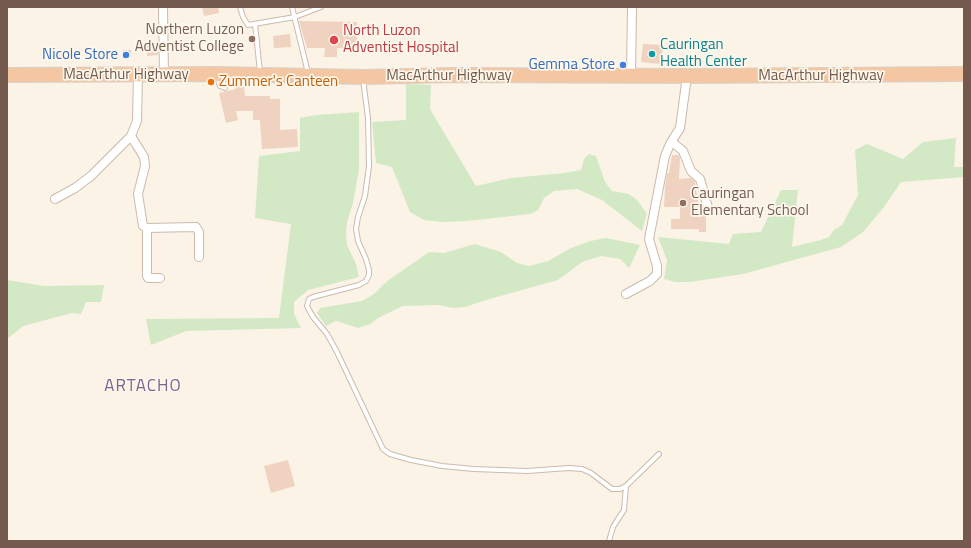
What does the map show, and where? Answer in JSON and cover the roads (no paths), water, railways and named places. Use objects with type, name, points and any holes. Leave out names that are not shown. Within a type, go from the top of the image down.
[{"type":"highway","name":"MacArthur Highway","points":[[7,75],[216,74],[363,77],[454,75],[687,76],[964,74]]},
{"type":"street","points":[[163,7],[164,75]]},
{"type":"street","points":[[630,76],[632,7]]},
{"type":"street","points":[[54,199],[75,188],[91,176],[131,136],[137,121],[138,75]]},
{"type":"street","points":[[626,294],[650,281],[657,274],[657,266],[649,239],[664,163],[672,142],[680,128],[687,76]]},
{"type":"street","points":[[131,136],[144,157],[144,175],[138,194],[143,226],[147,228],[196,227],[199,232],[199,257]]},
{"type":"street","points":[[672,142],[683,151],[691,171],[700,179],[709,210]]},
{"type":"street","points":[[147,228],[147,276],[148,278],[160,278]]},
{"type":"lane","points":[[240,7],[243,18],[248,25],[296,17],[321,7]]},
{"type":"lane","points":[[292,7],[296,17],[307,65],[308,76]]},
{"type":"lane","points":[[255,24],[260,75]]},
{"type":"lane","points":[[216,74],[220,86],[225,88]]},
{"type":"lane","points":[[363,77],[368,118],[369,166],[365,196],[358,217],[356,230],[358,241],[366,259],[369,275],[366,281],[359,285],[313,297],[309,299],[307,306],[327,334],[337,352],[383,449],[390,454],[442,466],[527,471],[574,468],[582,469],[591,473],[612,489],[620,489],[626,486],[659,454]]},
{"type":"lane","points":[[609,541],[613,527],[624,510],[626,486]]},
{"type":"place","name":"Northern Luzon Adventist College","points":[[252,39]]},
{"type":"place","name":"North Luzon Adventist Hospital","points":[[334,40]]},
{"type":"place","name":"Cauringan Health Center","points":[[652,54]]},
{"type":"place","name":"Nicole Store","points":[[126,55]]},
{"type":"place","name":"Gemma Store","points":[[623,65]]},
{"type":"place","name":"Zummer's Canteen","points":[[211,82]]},
{"type":"place","name":"Cauringan Elementary School","points":[[683,203]]},
{"type":"district","name":"ARTACHO","points":[[143,387]]}]
